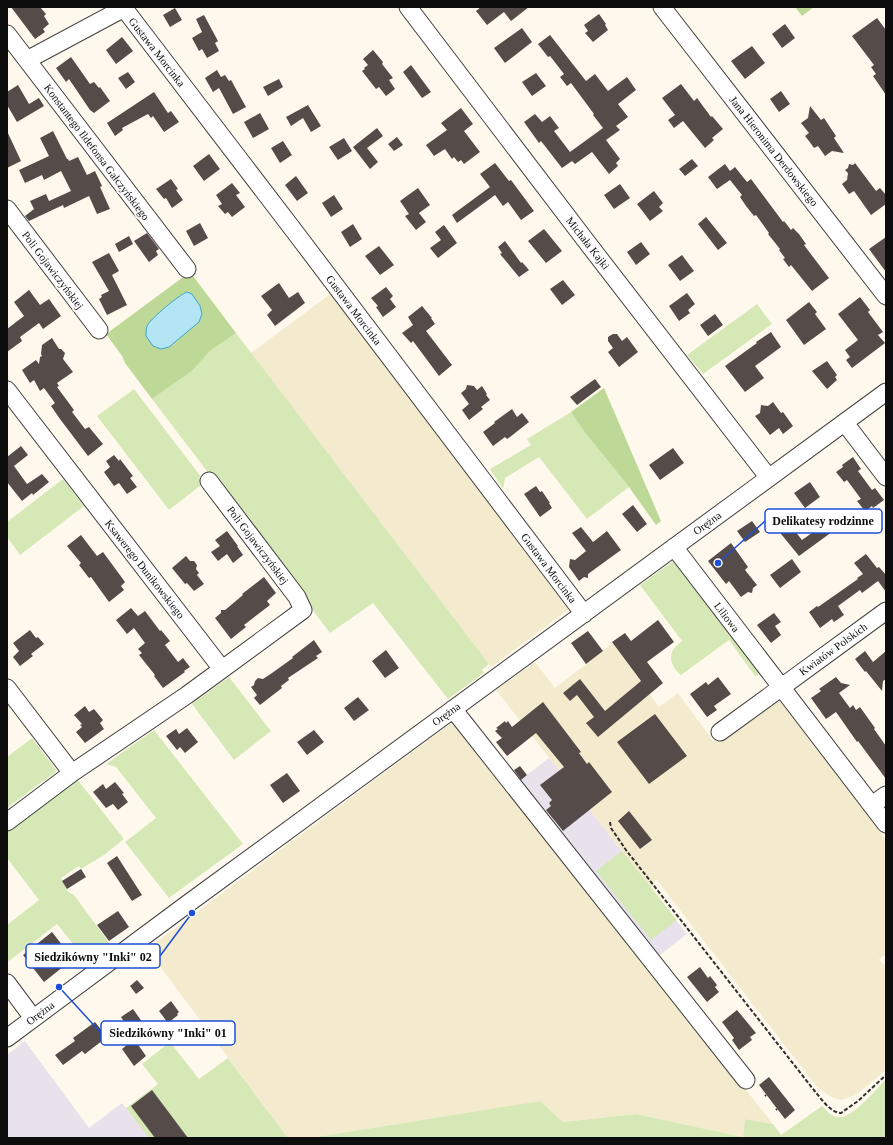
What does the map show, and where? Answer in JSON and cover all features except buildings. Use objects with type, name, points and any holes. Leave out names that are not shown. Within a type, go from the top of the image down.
[{"type":"street","points":[[27,60],[124,7]]},
{"type":"street","name":"Gustawa Morcinka","points":[[124,7],[584,614]]},
{"type":"street","name":"Michała Kajki","points":[[408,7],[769,478]]},
{"type":"street","name":"Jana Hieronima Derdowskiego","points":[[662,7],[886,296]]},
{"type":"street","name":"Konstantego Ildefonsa Gałczyńskiego","points":[[9,41],[27,60],[187,269]]},
{"type":"street","name":"Poli Gojawiczyńskiej","points":[[7,209],[99,330]]},
{"type":"street","name":"Ksawerego Dunikowskiego","points":[[7,390],[222,668]]},
{"type":"street","name":"Orężna","points":[[7,1038],[886,392]]},
{"type":"street","points":[[845,423],[886,477]]},
{"type":"street","name":"Poli Gojawiczyńskiej","points":[[210,481],[298,597],[303,610],[222,668]]},
{"type":"street","name":"Liliowa","points":[[674,547],[886,824]]},
{"type":"street","name":"Kwiatów Polskich","points":[[781,687],[886,611]]},
{"type":"street","points":[[7,822],[72,773],[187,695],[222,668]]},
{"type":"street","points":[[720,732],[781,687]]},
{"type":"street","points":[[7,688],[72,773]]},
{"type":"street","points":[[453,709],[746,1080]]},
{"type":"street","points":[[872,805],[886,795]]},
{"type":"street","points":[[7,983],[33,1018]]},
{"type":"path","points":[[610,822],[611,828],[626,850],[813,1089],[829,1107],[836,1112],[841,1113],[858,1101],[886,1075]]},
{"type":"shaded area","points":[[333,292],[572,607],[491,667],[251,353]]},
{"type":"shaded area","points":[[612,642],[659,707],[678,693],[714,742],[778,694],[886,840],[886,954],[879,959],[886,967],[886,1070],[856,1095],[841,1100],[831,1097],[817,1087],[656,879],[651,888],[496,690],[535,662],[555,688],[603,651]]},
{"type":"shaded area","points":[[454,721],[773,1124],[745,1119],[743,1137],[636,1114],[563,1122],[540,1101],[310,1138],[288,1138],[147,949]]},
{"type":"shaded area","points":[[549,758],[687,934],[656,958],[518,782]]},
{"type":"shaded area","points":[[25,1041],[89,1128],[122,1103],[149,1138],[7,1138],[7,1055]]},
{"type":"green space","points":[[795,7],[814,7],[802,16]]},
{"type":"green space","points":[[190,272],[236,333],[210,351],[192,371],[152,399],[125,363],[122,356],[106,334]]},
{"type":"green space","points":[[757,304],[772,324],[703,374],[687,355]]},
{"type":"green space","points":[[236,333],[489,664],[482,670],[484,673],[448,699],[373,603],[330,633],[152,399],[192,371],[210,351]]},
{"type":"green space","points":[[604,388],[661,521],[656,525],[629,487],[583,430],[571,412]]},
{"type":"green space","points":[[134,389],[205,482],[169,510],[97,416]]},
{"type":"green space","points":[[571,412],[583,430],[629,487],[587,519],[539,457],[505,478],[503,489],[490,469],[531,445],[527,439]]},
{"type":"green space","points":[[63,479],[84,506],[20,555],[7,537],[7,522]]},
{"type":"green space","points":[[676,559],[763,671],[755,676],[729,640],[681,675],[675,669],[671,654],[675,647],[682,641],[640,585]]},
{"type":"green space","points":[[229,677],[271,731],[234,760],[192,704]]},
{"type":"green space","points":[[154,730],[243,844],[169,898],[125,842],[156,818],[116,767],[106,764]]},
{"type":"green space","points":[[32,738],[57,771],[7,808],[7,757]]},
{"type":"green space","points":[[77,779],[124,839],[104,855],[81,869],[79,866],[61,878],[67,891],[74,895],[110,944],[87,961],[57,924],[9,961],[7,959],[7,925],[39,900],[7,858],[7,832]]},
{"type":"green space","points":[[622,851],[677,920],[651,940],[596,871]]},
{"type":"green space","points":[[170,1042],[199,1079],[228,1058],[288,1138],[149,1138],[126,1108],[158,1084],[142,1064]]},
{"type":"green space","points":[[886,1079],[886,1138],[310,1138],[540,1101],[563,1122],[636,1114],[743,1137],[745,1119],[773,1124],[781,1135],[822,1106],[829,1113],[837,1117],[843,1117],[850,1114]]},
{"type":"water","points":[[187,292],[192,294],[200,306],[202,314],[199,322],[169,347],[161,349],[153,346],[146,336],[147,326],[166,307]]},
{"type":"place","name":"Delikatesy rodzinne","points":[[718,563]]},
{"type":"place","name":"Siedzikówny \"Inki\" 02","points":[[192,913]]},
{"type":"place","name":"Siedzikówny \"Inki\" 01","points":[[59,987]]}]
